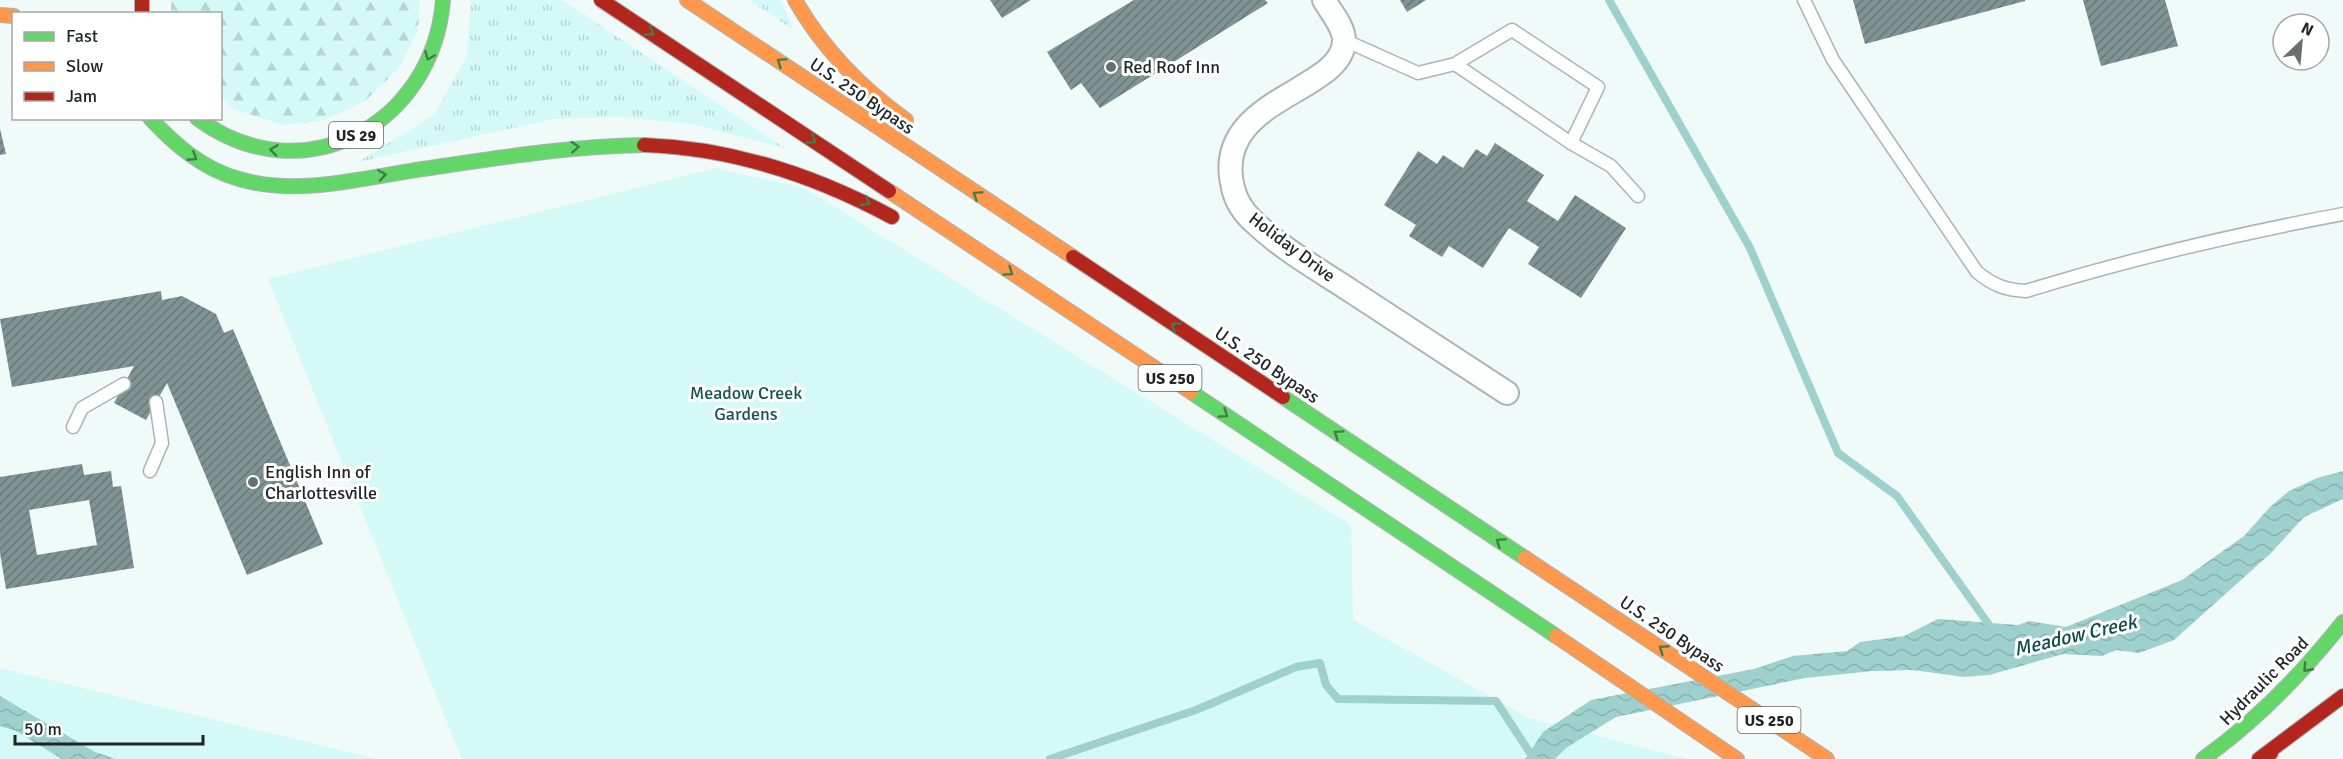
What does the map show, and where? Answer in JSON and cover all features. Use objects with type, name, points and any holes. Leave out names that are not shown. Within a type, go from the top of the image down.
[{"type":"main road","name":"US 29","points":[[200,120],[222,135],[248,146],[278,151],[310,150],[341,142],[369,129],[400,102],[427,62],[439,32],[442,0]]},
{"type":"main road","name":"US 250","points":[[601,0],[1400,530],[1737,759]]},
{"type":"main road","name":"U.S. 250 Bypass","points":[[687,0],[1827,759]]},
{"type":"main road","points":[[795,0],[833,57],[872,96],[920,129]]},
{"type":"main road","points":[[152,120],[167,138],[196,160],[254,183],[282,186],[369,177],[563,147],[648,145],[699,150],[786,170],[856,196],[904,224]]},
{"type":"main road","points":[[1056,229],[1149,309]]},
{"type":"main road","points":[[948,247],[982,254]]},
{"type":"main road","name":"Hydraulic Road","points":[[2203,759],[2235,737],[2307,669],[2343,622]]},
{"type":"main road","points":[[2264,757],[2343,696]]},
{"type":"street","points":[[1324,0],[1341,29],[1344,40]]},
{"type":"street","name":"Holiday Drive","points":[[1344,40],[1342,56],[1334,67],[1284,96],[1251,122],[1240,134],[1232,157],[1231,173],[1233,189],[1241,207],[1254,223],[1318,269],[1507,393]]},
{"type":"lane","points":[[1804,0],[1833,60],[1977,272],[1990,284],[2008,290],[2026,291],[2147,256],[2343,214]]},
{"type":"lane","points":[[1344,40],[1418,73],[1455,64],[1512,30],[1598,87],[1571,143]]},
{"type":"lane","points":[[1455,64],[1571,143],[1611,166],[1638,196]]},
{"type":"lane","points":[[73,427],[82,408],[124,384]]},
{"type":"lane","points":[[150,471],[162,443],[156,402]]},
{"type":"green space","points":[[171,0],[420,0],[418,30],[399,68],[365,101],[323,121],[283,125],[233,109],[222,98],[222,12],[171,12]]},
{"type":"green space","points":[[471,0],[562,0],[785,148],[691,124],[622,117],[554,119],[358,162],[435,114],[467,55]]},
{"type":"green space","points":[[749,0],[781,0],[793,30]]},
{"type":"green space","name":"Meadow Creek Gardens","points":[[716,168],[804,188],[1351,525],[1353,620],[1529,718],[1688,759],[462,759],[268,279]]},
{"type":"green space","points":[[0,668],[378,759],[0,759]]},
{"type":"water","name":"Meadow Creek","points":[[2343,471],[2343,499],[2304,517],[2270,554],[2174,640],[2139,653],[2116,650],[2102,656],[2063,654],[1989,675],[1964,677],[1913,670],[1873,671],[1805,678],[1616,717],[1566,748],[1555,759],[1525,759],[1543,732],[1591,700],[1754,669],[1793,656],[1847,651],[1860,642],[1904,636],[1938,619],[2018,625],[2029,621],[2066,627],[2182,580],[2244,536],[2270,507],[2289,491],[2317,478]]},
{"type":"water","points":[[0,696],[95,752],[116,759],[62,759],[16,731],[0,726]]},
{"type":"building","points":[[990,0],[1031,0],[1002,18]]},
{"type":"building","name":"Red Roof Inn","points":[[1134,0],[1265,0],[1268,3],[1100,108],[1081,83],[1071,90],[1047,52]]},
{"type":"building","points":[[1400,0],[1426,0],[1407,12]]},
{"type":"building","points":[[1853,0],[2025,0],[2025,1],[1865,44]]},
{"type":"building","points":[[2083,0],[2165,0],[2178,46],[2101,66]]},
{"type":"building","points":[[0,129],[6,154],[0,155]]},
{"type":"building","points":[[1495,143],[1544,175],[1527,201],[1558,221],[1575,195],[1626,228],[1581,298],[1528,264],[1539,247],[1509,228],[1483,268],[1449,246],[1442,257],[1409,236],[1416,225],[1384,205],[1418,151],[1437,164],[1443,155],[1463,168],[1476,149],[1487,156]]},
{"type":"building","name":"English Inn of Charlottesville","points":[[161,291],[162,300],[182,296],[216,314],[224,333],[233,329],[323,544],[247,575],[167,383],[146,420],[114,403],[134,366],[12,387],[0,319]]},
{"type":"building","points":[[82,464],[84,475],[111,471],[113,487],[121,486],[134,568],[6,589],[0,553],[0,477]],"holes":[[[89,500],[97,545],[37,555],[29,510]]]},
{"type":"waterway","points":[[1609,0],[1750,248],[1838,453],[1897,496],[1992,629]]},
{"type":"waterway","points":[[1050,759],[1196,710],[1296,667],[1320,663],[1326,685],[1338,699],[1496,701],[1534,759]]},
{"type":"traffic: fast","points":[[201,120],[237,140],[278,150],[318,148],[355,136],[388,113],[415,83],[434,44],[443,0]]},
{"type":"traffic: fast","points":[[152,120],[180,147],[213,169],[239,179],[283,186],[328,184],[558,150],[644,145]]},
{"type":"traffic: fast","points":[[1191,392],[1556,636]]},
{"type":"traffic: fast","points":[[1283,397],[1525,558]]},
{"type":"traffic: fast","points":[[2203,759],[2278,695],[2343,622]]},
{"type":"traffic: slow","points":[[687,0],[1073,257]]},
{"type":"traffic: slow","points":[[795,0],[830,51],[873,94],[906,120]]},
{"type":"traffic: slow","points":[[0,15],[12,16]]},
{"type":"traffic: slow","points":[[889,191],[1191,392]]},
{"type":"traffic: slow","points":[[1525,558],[1827,759]]},
{"type":"traffic: slow","points":[[1556,636],[1737,759]]},
{"type":"traffic: jam","points":[[142,0],[142,12]]},
{"type":"traffic: jam","points":[[601,0],[889,191]]},
{"type":"traffic: jam","points":[[644,145],[709,152],[772,166],[833,188],[892,217]]},
{"type":"traffic: jam","points":[[1073,257],[1283,397]]},
{"type":"traffic: jam","points":[[2259,759],[2343,696]]},
{"type":"traffic: jam","points":[[2262,759],[2271,753]]},
{"type":"place","name":"Red Roof Inn","points":[[1111,67]]},
{"type":"place","name":"English Inn of Charlottesville","points":[[253,482]]}]
